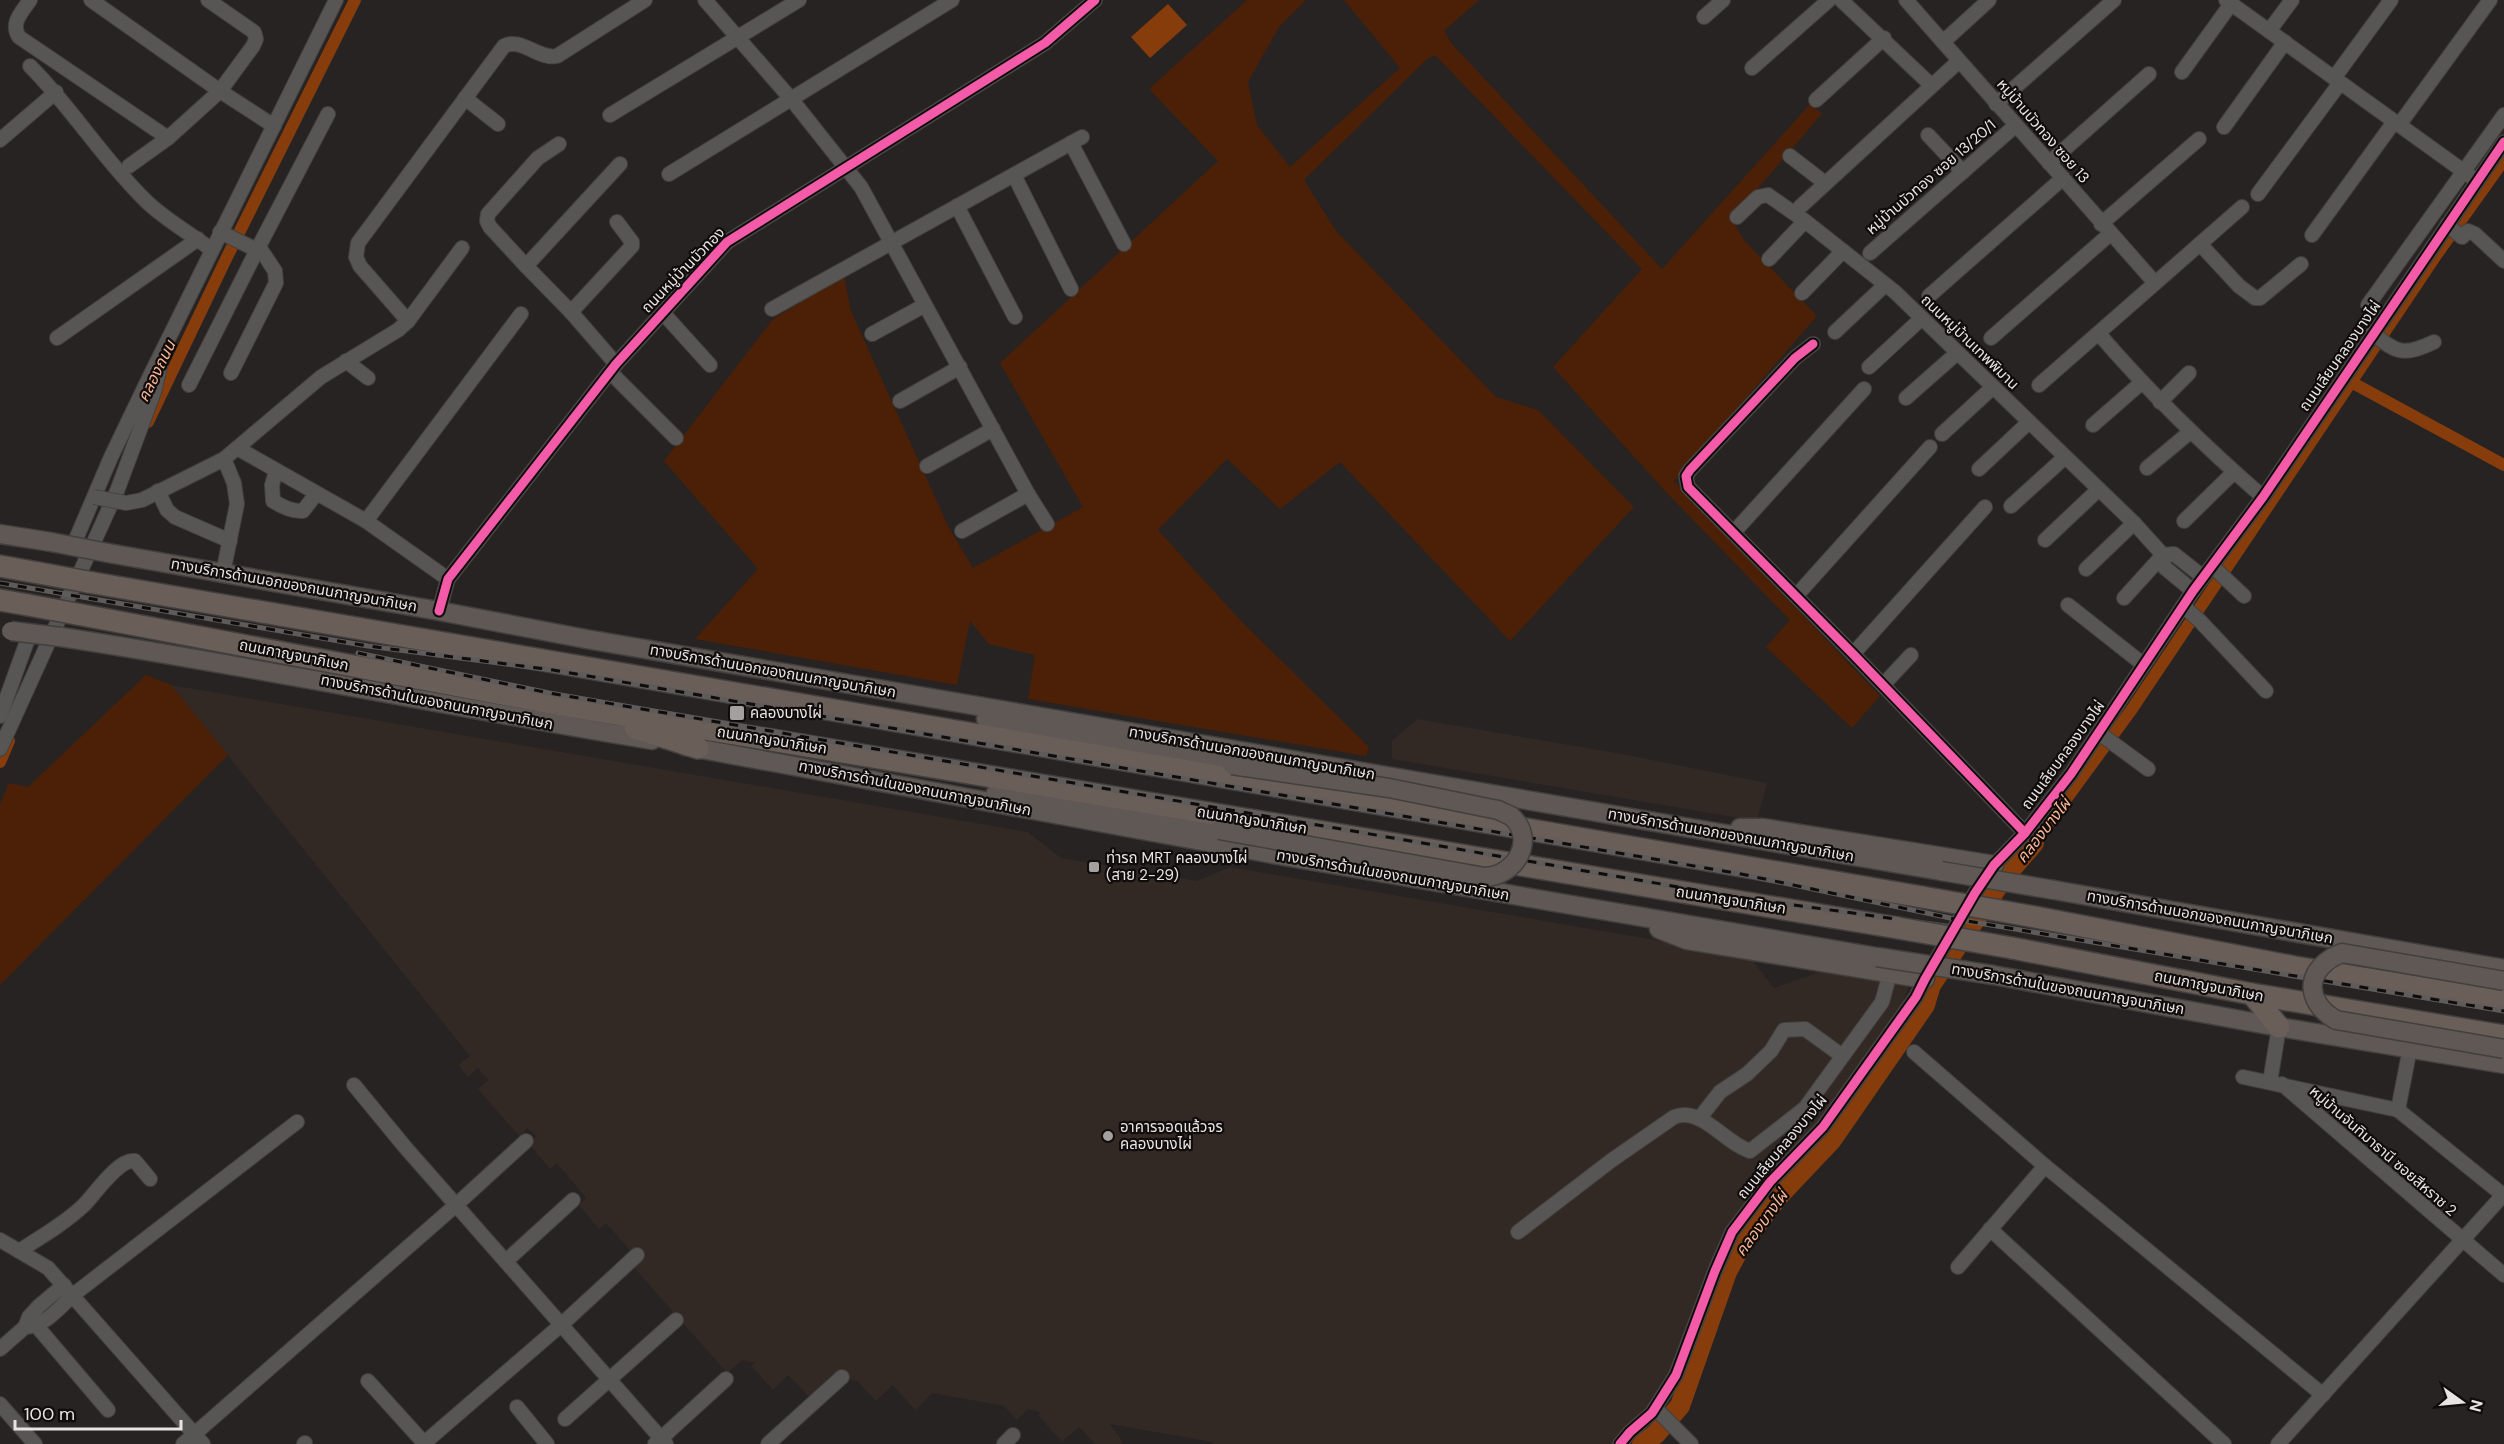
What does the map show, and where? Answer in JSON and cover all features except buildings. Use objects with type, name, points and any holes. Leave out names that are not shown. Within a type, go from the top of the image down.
[{"type":"highway","points":[[0,566],[1922,897],[2295,967],[2504,1001]]},
{"type":"highway","name":"ถนนกาญจนาภิเษก","points":[[0,600],[555,704],[1898,928],[2252,994],[2504,1036]]},
{"type":"highway","points":[[555,704],[698,748]]},
{"type":"highway","points":[[2252,994],[2279,1027]]},
{"type":"main road","name":"ทางบริการด้านนอกของถนนกาญจนาภิเษก","points":[[0,534],[596,641],[2504,969]]},
{"type":"main road","name":"ทางบริการด้านในของถนนกาญจนาภิเษก","points":[[6,630],[154,651],[481,712],[852,775],[1267,854],[1994,975],[2279,1027],[2504,1064]]},
{"type":"main road","points":[[852,775],[1027,796],[1485,877],[1497,877],[1510,869],[1521,850],[1519,827],[1511,816],[1498,810],[1389,788],[1232,765],[1042,733],[871,688]]},
{"type":"main road","points":[[1690,829],[1763,828],[1994,865]]},
{"type":"main road","points":[[1621,914],[1687,939],[1925,979]]},
{"type":"main road","points":[[2504,981],[2342,953],[2327,958],[2320,966],[2313,983],[2315,1002],[2322,1012],[2336,1020],[2504,1049]]},
{"type":"street","points":[[30,0],[15,23],[15,31],[19,37],[168,138]]},
{"type":"street","points":[[91,0],[274,126]]},
{"type":"street","points":[[129,166],[168,138],[220,91],[253,46],[256,39],[254,32],[208,0]]},
{"type":"street","points":[[73,546],[111,457],[212,250],[226,234],[274,126],[336,0]]},
{"type":"street","points":[[408,321],[360,266],[355,251],[358,243],[465,98],[508,44],[517,45],[546,57],[557,56],[645,0]]},
{"type":"street","points":[[705,0],[792,100],[861,187],[1028,494],[1047,524]]},
{"type":"street","points":[[610,116],[799,0]]},
{"type":"street","points":[[669,174],[952,0]]},
{"type":"street","name":"ถนนหมู่บ้านบัวทอง","points":[[439,611],[448,579],[613,368],[727,242],[1045,43],[1095,0]]},
{"type":"street","points":[[1704,17],[1724,0]]},
{"type":"street","points":[[1752,68],[1829,0]]},
{"type":"street","points":[[1841,0],[1932,85]]},
{"type":"street","name":"หมู่บ้านบัวทอง ซอย 13","points":[[1906,0],[2156,283]]},
{"type":"street","points":[[1943,42],[1989,0]]},
{"type":"street","points":[[1996,104],[2114,0]]},
{"type":"street","points":[[2269,31],[2292,0]]},
{"type":"street","points":[[2258,194],[2391,0]]},
{"type":"street","points":[[2312,235],[2490,0]]},
{"type":"street","points":[[2182,72],[2229,2],[2477,181]]},
{"type":"street","points":[[1816,100],[1884,39]]},
{"type":"street","points":[[2224,127],[2285,42]]},
{"type":"street","points":[[1800,207],[1959,61]]},
{"type":"street","points":[[30,66],[56,92],[146,202],[212,250]]},
{"type":"street","points":[[2049,163],[2150,74]]},
{"type":"street","points":[[0,120],[5,135],[56,92]]},
{"type":"street","points":[[465,98],[498,124]]},
{"type":"street","points":[[189,385],[327,114]]},
{"type":"street","points":[[2368,305],[2504,116]]},
{"type":"street","name":"หมู่บ้านบัวทอง ซอย 13/20/1","points":[[1870,253],[2015,126]]},
{"type":"street","points":[[1928,135],[1963,172]]},
{"type":"street","points":[[1991,338],[2199,139]]},
{"type":"street","points":[[772,309],[1076,140],[1124,244]]},
{"type":"street","name":"ถนนเลียบคลองบางไผ่","points":[[1620,1444],[1658,1411],[1676,1375],[1714,1271],[1732,1232],[1770,1182],[1823,1127],[1916,998],[1975,893],[1994,865],[2025,833],[2101,734],[2144,665],[2185,608],[2193,591],[2210,571],[2453,230],[2477,181],[2504,142]]},
{"type":"street","points":[[559,144],[538,158],[488,214],[487,221],[526,267],[571,312],[613,368],[676,438]]},
{"type":"street","points":[[1790,156],[1825,183]]},
{"type":"street","points":[[526,267],[621,164]]},
{"type":"street","points":[[1014,175],[1071,289]]},
{"type":"street","points":[[1929,296],[2063,178]]},
{"type":"street","name":"ถนนหมู่บ้านเทพพิมาน","points":[[1737,217],[1758,197],[1764,195],[1805,221],[1843,250],[1922,318],[2134,523],[2163,555],[2164,567],[2193,591]]},
{"type":"street","points":[[957,206],[1015,317]]},
{"type":"street","points":[[2039,385],[2242,207]]},
{"type":"street","points":[[1769,259],[1805,221]]},
{"type":"street","points":[[571,312],[632,246],[632,242],[617,222]]},
{"type":"street","points":[[2453,230],[2462,237],[2469,231],[2475,234],[2504,261]]},
{"type":"street","points":[[226,234],[258,249],[275,271],[276,283],[231,373]]},
{"type":"street","points":[[57,338],[198,239]]},
{"type":"street","points":[[2200,244],[2239,286],[2255,298],[2260,298],[2301,264]]},
{"type":"street","points":[[94,497],[126,503],[135,502],[224,459],[321,377],[398,330],[408,321],[462,248]]},
{"type":"street","points":[[1802,293],[1843,250]]},
{"type":"street","points":[[1834,332],[1885,285]]},
{"type":"street","points":[[872,334],[925,305]]},
{"type":"street","points":[[663,312],[710,365]]},
{"type":"street","points":[[366,521],[521,314]]},
{"type":"street","points":[[1869,367],[1922,318]]},
{"type":"street","points":[[2099,334],[2141,383],[2190,432],[2263,497]]},
{"type":"street","points":[[2376,335],[2394,348],[2406,352],[2415,351],[2434,342]]},
{"type":"street","points":[[0,749],[117,491],[154,393],[166,343]]},
{"type":"street","points":[[1813,344],[1788,366],[1690,470],[1686,476],[1688,488],[1734,532],[2025,833]]},
{"type":"street","points":[[1906,398],[1958,353]]},
{"type":"street","points":[[346,361],[368,378]]},
{"type":"street","points":[[900,401],[960,367]]},
{"type":"street","points":[[2160,402],[2189,373]]},
{"type":"street","points":[[2093,425],[2141,383]]},
{"type":"street","points":[[1942,434],[1992,388]]},
{"type":"street","points":[[1734,532],[1864,389]]},
{"type":"street","points":[[1979,469],[2029,422]]},
{"type":"street","points":[[927,466],[993,429]]},
{"type":"street","points":[[2147,468],[2190,432]]},
{"type":"street","points":[[1796,596],[1930,447]]},
{"type":"street","points":[[237,448],[366,521],[448,579]]},
{"type":"street","points":[[2011,506],[2065,457]]},
{"type":"street","points":[[223,573],[235,518],[236,492],[224,459]]},
{"type":"street","points":[[276,471],[271,494],[273,501],[280,506],[298,512],[303,511],[316,494]]},
{"type":"street","points":[[2184,521],[2234,472]]},
{"type":"street","points":[[2045,540],[2099,489]]},
{"type":"street","points":[[158,491],[167,510],[175,518],[230,541]]},
{"type":"street","points":[[962,531],[1028,494]]},
{"type":"street","points":[[1853,654],[1985,507]]},
{"type":"street","points":[[2086,569],[2134,523]]},
{"type":"street","name":"ถนนหมู่บ้านเทพพิมาน","points":[[2163,555],[2174,554],[2210,571],[2230,583],[2244,596]]},
{"type":"street","points":[[2124,598],[2163,555]]},
{"type":"street","points":[[2068,605],[2144,665]]},
{"type":"street","points":[[2185,608],[2266,691]]},
{"type":"street","points":[[0,716],[30,633]]},
{"type":"street","points":[[1883,685],[1911,655]]},
{"type":"street","points":[[2101,734],[2148,769]]},
{"type":"street","points":[[1518,1232],[1612,1160],[1674,1117],[1682,1114],[1690,1114],[1739,1148],[1750,1151],[1805,1108],[1841,1055],[1882,1002],[1890,973]]},
{"type":"street","points":[[2276,1083],[2279,1027]]},
{"type":"street","points":[[1699,1119],[1720,1092],[1747,1074],[1771,1051],[1784,1030],[1804,1029],[1841,1055]]},
{"type":"street","points":[[2398,1110],[2410,1047]]},
{"type":"street","points":[[1914,1052],[2045,1166],[2323,1395]]},
{"type":"street","points":[[2243,1077],[2398,1110],[2504,1195],[2278,1444]]},
{"type":"street","name":"หมู่บ้านจันทิมาธานี ซอยสีหราช 2","points":[[2276,1083],[2462,1242],[2504,1275]]},
{"type":"street","points":[[354,1085],[661,1442],[726,1379]]},
{"type":"street","points":[[0,1349],[68,1290],[297,1122]]},
{"type":"street","points":[[0,1240],[48,1268],[193,1441],[526,1141]]},
{"type":"street","points":[[20,1251],[84,1205],[106,1179],[128,1161],[135,1161],[150,1179]]},
{"type":"street","points":[[1958,1267],[2045,1166]]},
{"type":"street","points":[[506,1262],[573,1200]]},
{"type":"street","points":[[1990,1229],[2224,1444]]},
{"type":"street","points":[[368,1381],[424,1444],[561,1325],[637,1255]]},
{"type":"street","points":[[565,1419],[676,1320]]},
{"type":"street","points":[[30,1323],[108,1410]]},
{"type":"street","points":[[768,1444],[842,1377]]},
{"type":"street","points":[[0,1404],[35,1444]]},
{"type":"street","points":[[517,1407],[547,1444]]},
{"type":"street","points":[[1658,1411],[1691,1444]]},
{"type":"shaded area","points":[[1247,0],[1306,0],[1279,27],[1248,82],[1257,125],[1290,167],[1400,68],[1344,0],[1479,0],[1444,31],[1452,44],[1662,269],[1810,104],[1822,114],[1759,187],[1730,216],[1744,240],[1817,316],[1674,481],[1880,696],[1852,728],[1766,647],[1790,620],[1665,491],[1553,367],[1642,269],[1435,55],[1426,60],[1304,180],[1336,231],[1496,397],[1538,410],[1634,507],[1510,641],[1340,462],[1280,509],[1227,459],[1158,530],[1244,624],[1369,747],[1366,756],[1028,699],[1035,655],[989,644],[970,621],[957,685],[695,639],[758,569],[664,461],[773,319],[844,276],[851,311],[948,526],[973,568],[1083,507],[1000,363],[1218,161],[1149,89]]},
{"type":"shaded area","points":[[1168,4],[1187,25],[1150,58],[1131,37]]},
{"type":"shaded area","points":[[146,675],[171,685],[228,755],[0,985],[0,804],[9,783],[28,787]]},
{"type":"shaded area","points":[[171,685],[1028,832],[1061,858],[1197,881],[1230,867],[1749,956],[1774,988],[1828,969],[1909,985],[1902,1006],[1815,1128],[1771,1173],[1737,1214],[1725,1235],[1660,1397],[1612,1444],[1214,1444],[1110,1424],[1123,1442],[1121,1444],[1095,1444],[1079,1427],[1062,1442],[1038,1415],[1041,1413],[1028,1409],[1017,1420],[1004,1406],[932,1393],[915,1410],[893,1385],[876,1401],[857,1381],[836,1377],[811,1399],[788,1375],[773,1390],[751,1366],[755,1363],[742,1360],[727,1373],[631,1264],[637,1258],[606,1223],[599,1229],[579,1205],[586,1198],[557,1163],[550,1169],[529,1144],[536,1136],[527,1128],[519,1136],[478,1089],[488,1080],[478,1068],[468,1077],[458,1065],[470,1056]]},
{"type":"shaded area","points":[[1417,719],[1617,753],[1767,783],[1757,821],[1392,759],[1392,741]]},
{"type":"waterway","name":"คลองถนน","points":[[148,422],[355,0]]},
{"type":"waterway","name":"คลองบางไผ่","points":[[2034,843],[2132,709],[2437,254],[2504,160]]},
{"type":"waterway","points":[[2351,382],[2504,465]]},
{"type":"waterway","name":"คลองถนน","points":[[0,762],[9,741]]},
{"type":"waterway","name":"คลองบางไผ่","points":[[1642,1444],[1656,1434],[1680,1406],[1727,1272],[1742,1244],[1778,1197],[1831,1141],[1925,1005],[1931,985],[2003,879],[2034,843]]},
{"type":"railway","points":[[0,583],[368,646],[553,670],[1741,874],[1955,919],[2504,1011]]},
{"type":"railway","points":[[358,653],[549,693],[1737,897],[1960,928]]},
{"type":"cycle path","points":[[439,611],[448,579],[616,364],[727,242],[1045,43],[1095,0]]},
{"type":"cycle path","points":[[1620,1444],[1652,1413],[1676,1375],[1732,1232],[1770,1182],[1823,1127],[1916,997],[1975,893],[1994,865],[2025,833],[2071,774],[2193,591],[2263,497],[2504,142]]},
{"type":"cycle path","points":[[1813,344],[1795,358],[1690,470],[1686,476],[1688,487],[2025,833]]},
{"type":"place","name":"คลองบางไผ่","points":[[737,713]]},
{"type":"place","name":"ท่ารถ MRT คลองบางไผ่ (สาย 2-29)","points":[[1094,867]]},
{"type":"place","name":"อาคารจอดแล้วจร คลองบางไผ่","points":[[1108,1136]]}]
